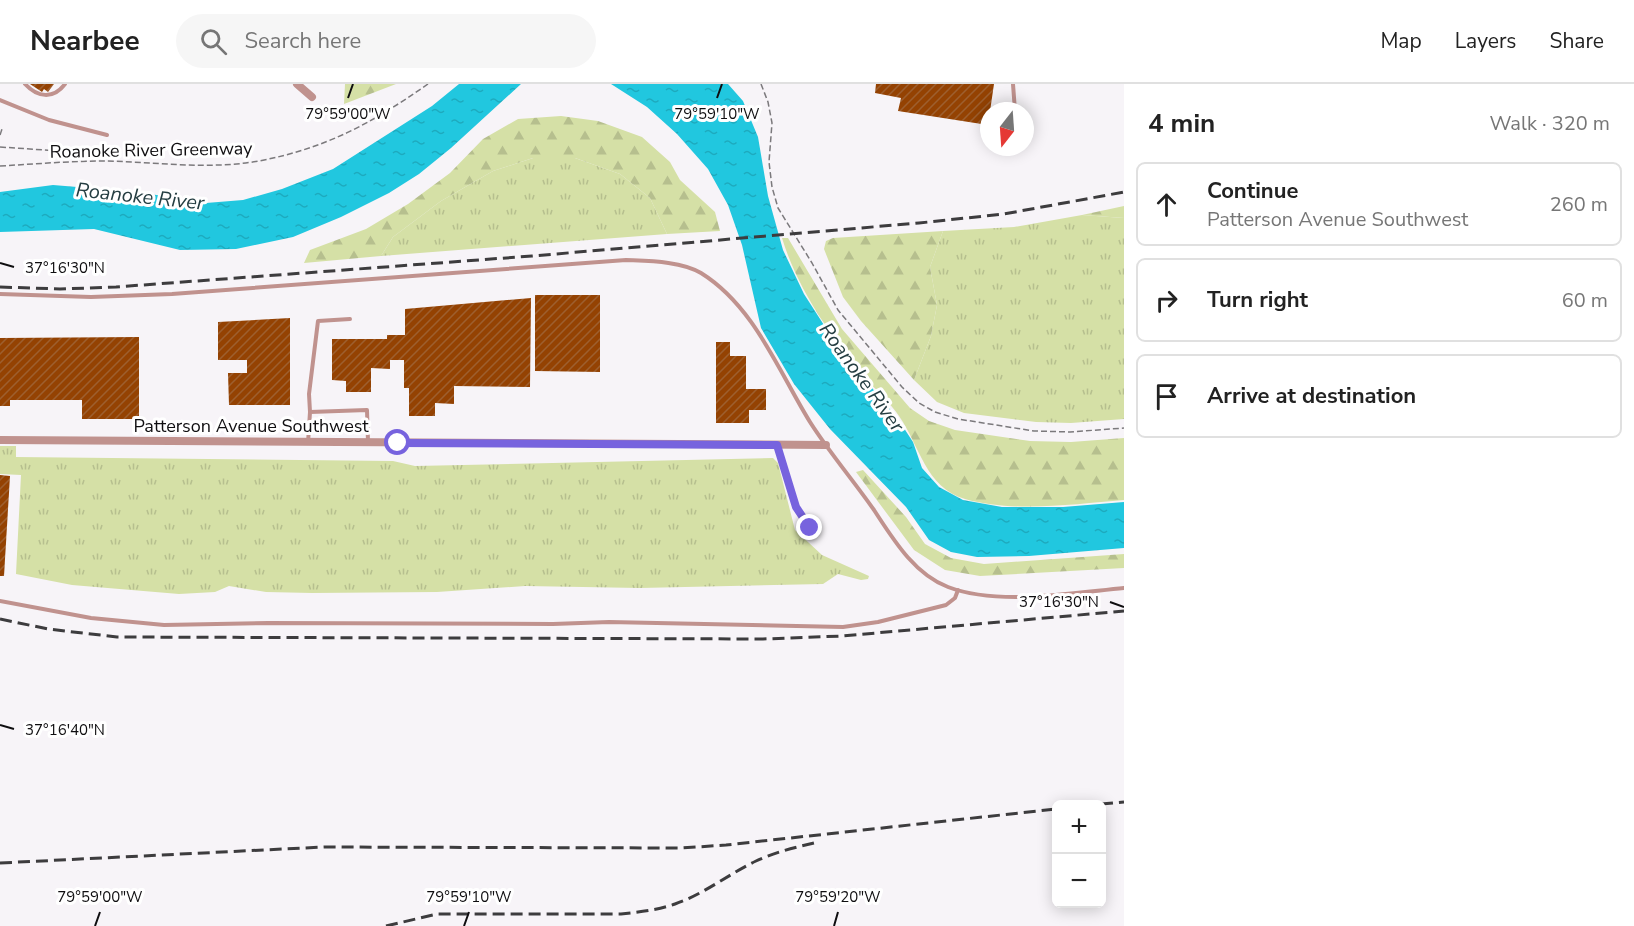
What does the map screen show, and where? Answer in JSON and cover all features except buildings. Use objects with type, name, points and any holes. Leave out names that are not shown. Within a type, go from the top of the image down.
[{"type":"street","points":[[297,84],[312,97]]},
{"type":"street","name":"Patterson Avenue Southwest","points":[[0,440],[826,444]]},
{"type":"lane","points":[[25,84],[32,91],[46,95],[59,91],[65,84]]},
{"type":"lane","points":[[1014,84],[1015,102]]},
{"type":"lane","points":[[0,100],[49,120],[107,135]]},
{"type":"lane","points":[[0,294],[91,297],[172,294],[626,260],[661,261],[699,272],[726,291],[748,318],[810,423],[854,480],[904,552],[934,580],[958,590],[981,594],[1035,597],[1124,588]]},
{"type":"lane","points":[[308,442],[309,394],[318,321],[350,319]]},
{"type":"lane","points":[[310,412],[367,410],[368,443]]},
{"type":"lane","points":[[777,445],[796,507],[803,519],[817,534]]},
{"type":"lane","points":[[0,601],[91,618],[164,625],[609,622],[843,627],[878,622],[946,605],[955,598],[958,590]]},
{"type":"path","name":"Roanoke River Greenway","points":[[0,166],[81,162],[228,164],[258,161],[313,147],[363,126],[428,84]]},
{"type":"path","points":[[761,84],[768,102],[772,123],[769,162],[771,187],[778,208],[813,263],[838,310],[902,387],[919,403],[935,412],[958,419],[1024,429],[1070,432],[1124,428]]},
{"type":"path","points":[[0,135],[2,129]]},
{"type":"path","points":[[0,147],[75,152],[80,156],[81,162]]},
{"type":"green space","points":[[345,84],[396,84],[344,104]]},
{"type":"green space","points":[[561,116],[598,121],[642,137],[670,162],[680,180],[715,212],[720,231],[667,234],[650,198],[620,174],[575,158],[533,158],[493,171],[441,201],[393,237],[381,256],[304,263],[310,250],[366,229],[408,204],[450,173],[483,139],[518,119]]},
{"type":"green space","points":[[533,158],[575,158],[620,174],[650,198],[667,234],[381,256],[393,237],[441,201],[493,171]]},
{"type":"green space","points":[[1124,206],[1124,218],[1082,215]]},
{"type":"green space","points":[[1082,215],[1124,218],[1124,419],[1071,423],[1036,422],[964,413],[937,402],[914,380],[931,336],[937,305],[930,267],[943,231],[1014,227]]},
{"type":"green space","points":[[943,231],[930,267],[937,305],[931,336],[914,380],[861,321],[843,297],[824,249],[826,241],[833,238]]},
{"type":"green space","points":[[782,238],[788,238],[842,329],[910,408],[929,421],[955,430],[1030,441],[1071,442],[1124,438],[1124,500],[1065,505],[1003,506],[965,499],[941,485],[925,464],[896,412],[856,366],[818,314],[797,277]]},
{"type":"green space","points":[[0,446],[16,446],[16,457],[393,461],[415,466],[773,458],[778,463],[795,530],[822,555],[869,576],[868,579],[861,580],[838,574],[823,584],[640,588],[525,586],[437,592],[266,592],[229,586],[215,592],[179,594],[72,585],[16,574],[21,475],[0,474]]},
{"type":"green space","points":[[863,470],[906,517],[925,544],[951,558],[984,564],[1124,554],[1124,568],[980,576],[945,570],[914,550],[856,472]]},
{"type":"water","name":"Roanoke River","points":[[459,84],[521,84],[419,174],[389,193],[341,217],[293,237],[236,249],[180,250],[94,229],[0,232],[0,192],[53,185],[138,192],[206,203],[243,200],[282,189],[333,169],[432,106]]},
{"type":"water","name":"Roanoke River","points":[[611,84],[728,84],[743,101],[758,137],[768,196],[783,250],[804,294],[831,336],[896,416],[913,442],[922,468],[939,487],[963,500],[1002,507],[1063,507],[1124,502],[1124,548],[1029,556],[977,557],[951,552],[929,540],[906,507],[830,429],[794,384],[761,328],[742,245],[728,205],[708,169],[677,134],[647,107]]},
{"type":"railway","points":[[0,287],[60,289],[116,287],[532,256],[1004,214],[1124,192]]},
{"type":"railway","points":[[0,619],[48,629],[117,637],[763,639],[842,636],[1124,611]]},
{"type":"railway","points":[[1106,804],[1124,802]]},
{"type":"railway","points":[[0,863],[324,847],[681,848],[1052,809]]},
{"type":"railway","points":[[386,926],[437,914],[621,914],[655,909],[696,895],[763,858],[818,842]]},
{"type":"route","points":[[398,443],[777,445],[796,507],[810,528]]}]
